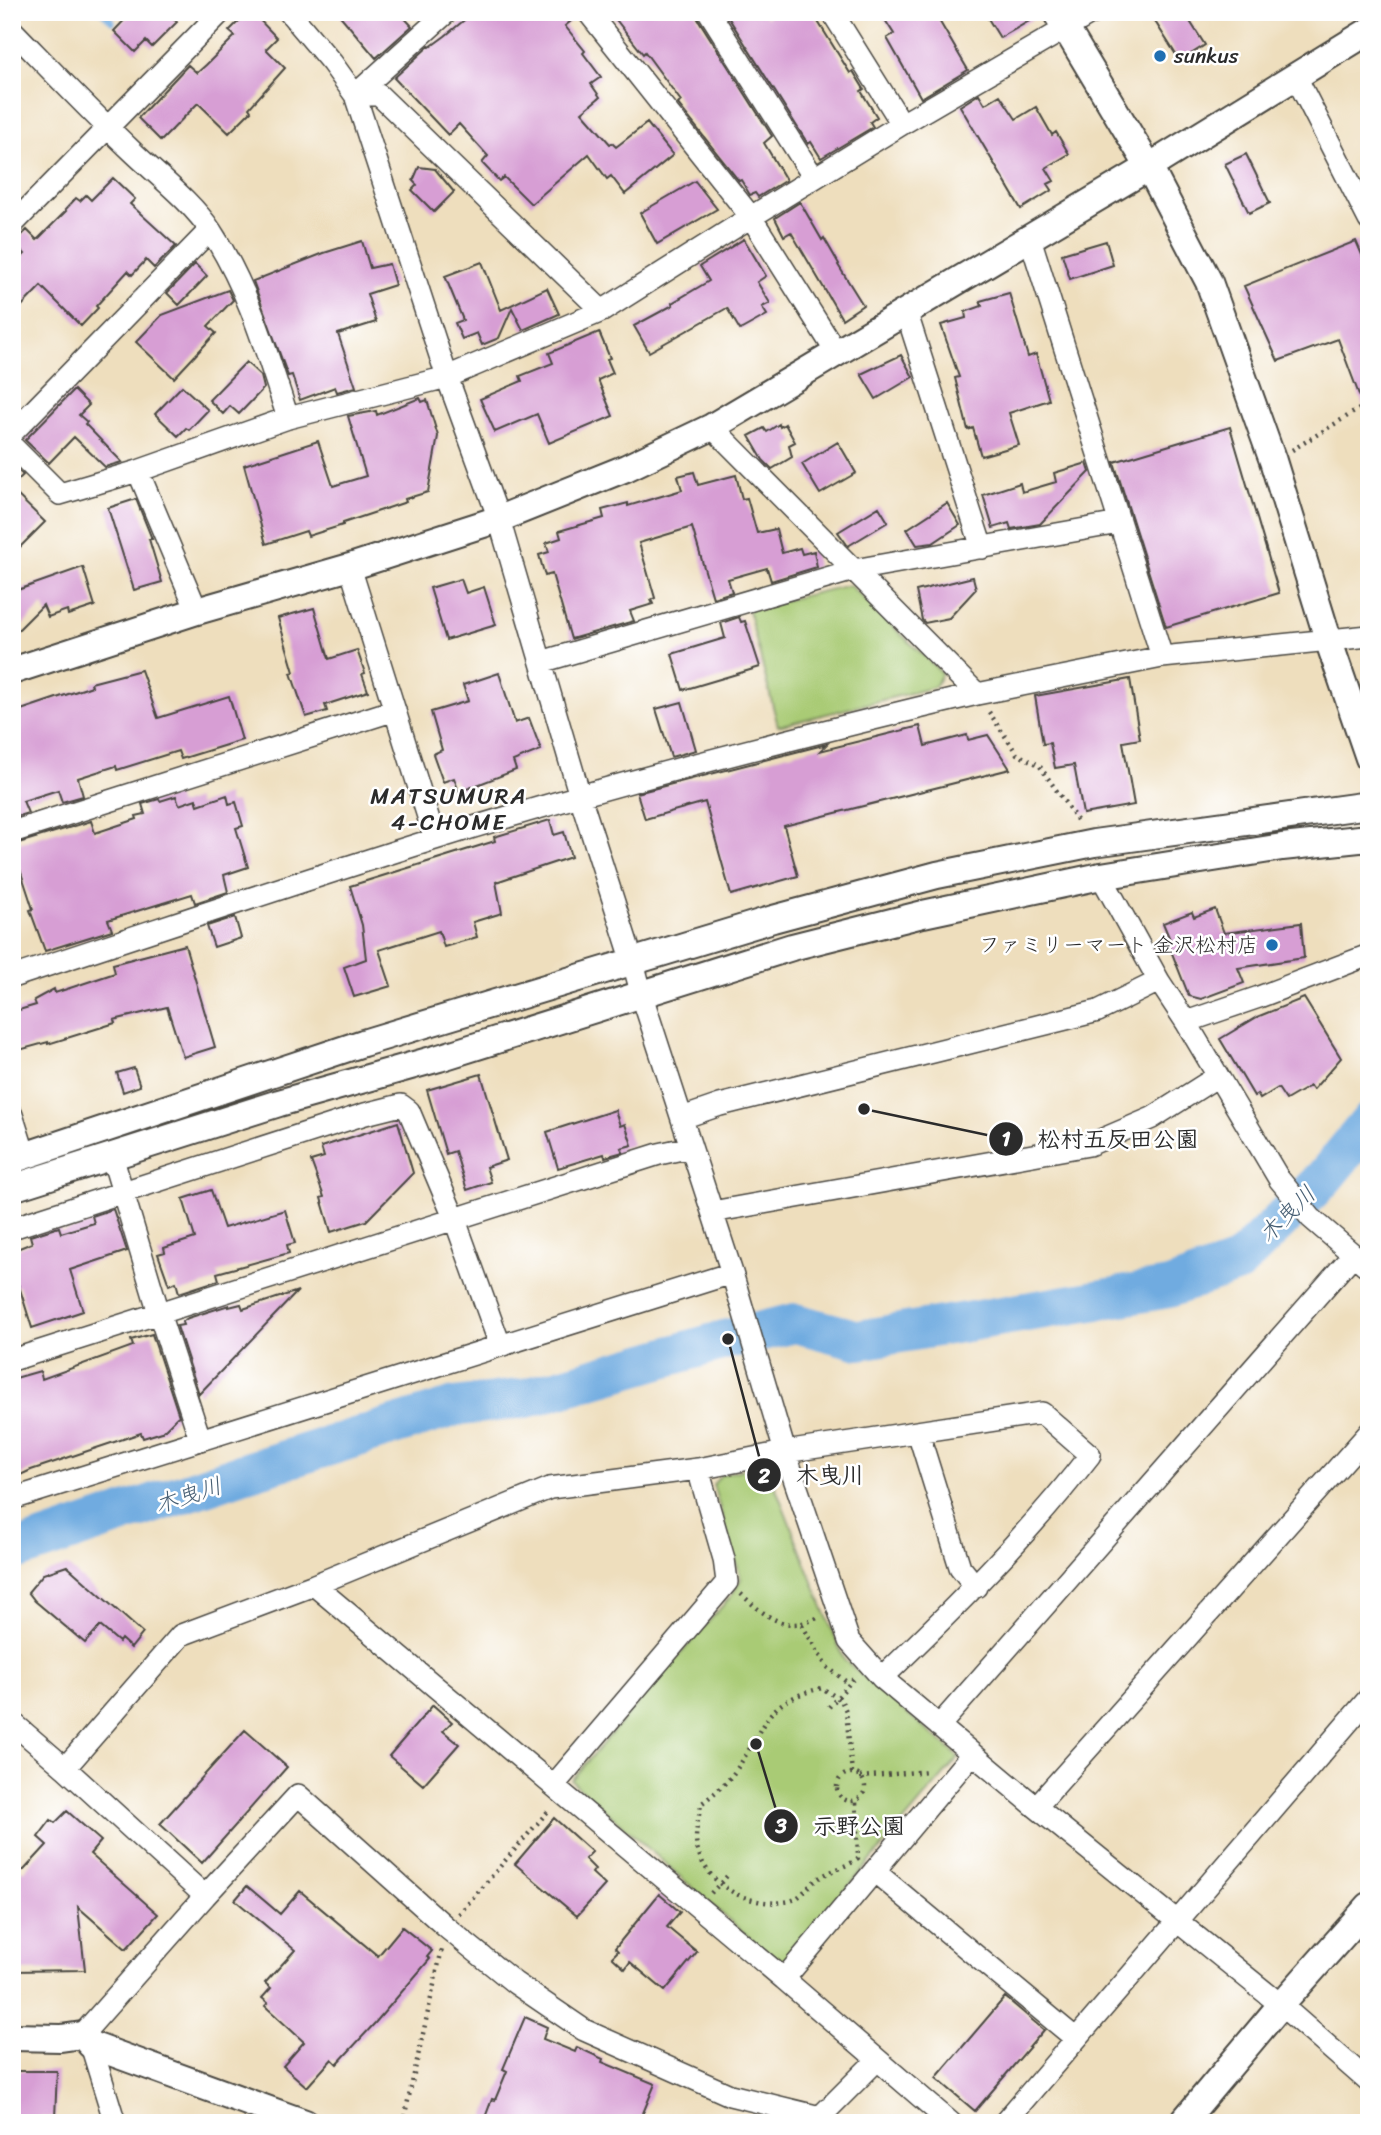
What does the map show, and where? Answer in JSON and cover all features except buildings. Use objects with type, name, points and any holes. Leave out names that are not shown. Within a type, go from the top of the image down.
[{"type":"street","points":[[12,225],[221,12]]},
{"type":"street","points":[[289,12],[355,95],[388,204],[499,519],[642,996],[732,1273],[785,1452],[849,1641],[875,1671],[939,1726],[966,1761],[1036,1807],[1281,2005],[1369,2082]]},
{"type":"street","points":[[355,95],[447,12]]},
{"type":"street","points":[[588,12],[751,217],[835,352]]},
{"type":"street","points":[[709,12],[814,178]]},
{"type":"street","points":[[832,12],[902,124]]},
{"type":"street","points":[[12,446],[60,494],[138,471],[288,418],[447,377],[602,311],[902,124],[1061,21],[1094,12]]},
{"type":"street","points":[[1061,21],[1149,167],[1209,282],[1273,461],[1328,639],[1369,758]]},
{"type":"street","points":[[12,30],[210,230],[244,290],[288,418]]},
{"type":"street","points":[[12,671],[197,611],[350,567],[499,519],[626,468],[712,427],[1149,167],[1369,31]]},
{"type":"street","points":[[1296,75],[1369,220]]},
{"type":"street","points":[[355,95],[379,95],[602,311]]},
{"type":"street","points":[[12,433],[210,230]]},
{"type":"street","points":[[1030,238],[1162,657]]},
{"type":"street","points":[[906,311],[982,548]]},
{"type":"street","points":[[712,427],[977,694]]},
{"type":"street","points":[[138,471],[197,611]]},
{"type":"street","points":[[541,662],[854,570],[1119,523]]},
{"type":"street","points":[[350,567],[435,839]]},
{"type":"street","points":[[12,977],[435,839],[580,796],[816,732],[977,694],[1162,657],[1369,636]]},
{"type":"street","points":[[12,832],[395,710]]},
{"type":"street","points":[[12,1115],[19,1158],[363,1043],[773,919],[937,875],[1094,843],[1369,805]]},
{"type":"street","points":[[12,1188],[279,1103],[642,996],[792,947],[923,914],[1101,876],[1282,847],[1369,838]]},
{"type":"street","points":[[939,1726],[1361,1261],[1311,1218],[1279,1179],[1159,981],[1101,876]]},
{"type":"street","points":[[1186,1022],[1369,955]]},
{"type":"street","points":[[682,1118],[720,1105],[1098,1011],[1159,981]]},
{"type":"street","points":[[396,1070],[409,1111],[455,1220],[500,1345]]},
{"type":"street","points":[[712,1212],[1089,1145],[1152,1118],[1218,1076]]},
{"type":"street","points":[[12,1228],[365,1114],[401,1105],[409,1111]]},
{"type":"street","points":[[12,1360],[659,1154],[691,1147]]},
{"type":"street","points":[[112,1156],[200,1439]]},
{"type":"street","points":[[12,1499],[732,1273]]},
{"type":"street","points":[[65,1768],[181,1635],[314,1586],[550,1488],[698,1469],[785,1452],[1042,1413],[1090,1455],[976,1587],[875,1671]]},
{"type":"street","points":[[918,1432],[960,1566],[976,1587]]},
{"type":"street","points":[[1036,1807],[1369,1433]]},
{"type":"street","points":[[554,1785],[727,1582],[724,1559],[698,1469]]},
{"type":"street","points":[[314,1586],[454,1705],[554,1785],[951,2123]]},
{"type":"street","points":[[1004,2123],[1369,1698]]},
{"type":"street","points":[[12,1722],[205,1896]]},
{"type":"street","points":[[784,1979],[966,1761]]},
{"type":"street","points":[[87,2040],[205,1896],[298,1796],[447,1928],[515,1983],[584,2029],[730,2095],[820,2117],[877,2060]]},
{"type":"street","points":[[874,1871],[1076,2038]]},
{"type":"street","points":[[1182,2123],[1369,1906]]},
{"type":"street","points":[[12,2038],[87,2040],[305,2123]]},
{"type":"street","points":[[87,2040],[115,2123]]},
{"type":"path","points":[[1273,461],[1369,402]]},
{"type":"path","points":[[977,694],[1017,754],[1039,765],[1094,843]]},
{"type":"path","points":[[727,1582],[778,1622],[802,1625],[837,1608]]},
{"type":"path","points":[[802,1625],[826,1666],[849,1684]]},
{"type":"path","points":[[829,1707],[849,1684],[875,1671]]},
{"type":"path","points":[[852,1773],[846,1711],[841,1700],[822,1688],[797,1694],[777,1707],[764,1721],[735,1773],[701,1804],[697,1846],[705,1866],[720,1884],[732,1892],[772,1903],[793,1900],[815,1880],[858,1858],[856,1801],[865,1790],[860,1777]]},
{"type":"path","points":[[856,1801],[842,1799],[836,1787],[839,1778],[852,1773],[860,1777],[966,1761]]},
{"type":"green space","points":[[849,585],[942,673],[935,687],[778,726],[748,609]]},
{"type":"green space","points":[[756,1466],[771,1476],[844,1660],[959,1757],[781,1966],[571,1780],[732,1595],[741,1579],[713,1485],[721,1475]]},
{"type":"waterway","points":[[103,12],[112,21]]},
{"type":"waterway","name":"木曳川","points":[[12,1552],[240,1474],[454,1407],[526,1398],[728,1339],[795,1323],[859,1340],[1169,1288],[1238,1263],[1322,1180],[1369,1123]]},
{"type":"place","name":"sunkus","points":[[1160,56]]},
{"type":"place","name":"ファミリーマート 金沢松村店","points":[[1272,945]]},
{"type":"place","name":"松村五反田公園","points":[[864,1109]]},
{"type":"place","name":"木曳川","points":[[728,1339]]},
{"type":"place","name":"示野公園","points":[[756,1744]]},
{"type":"district","name":"MATSUMURA 4-CHOME","points":[[449,809]]}]
